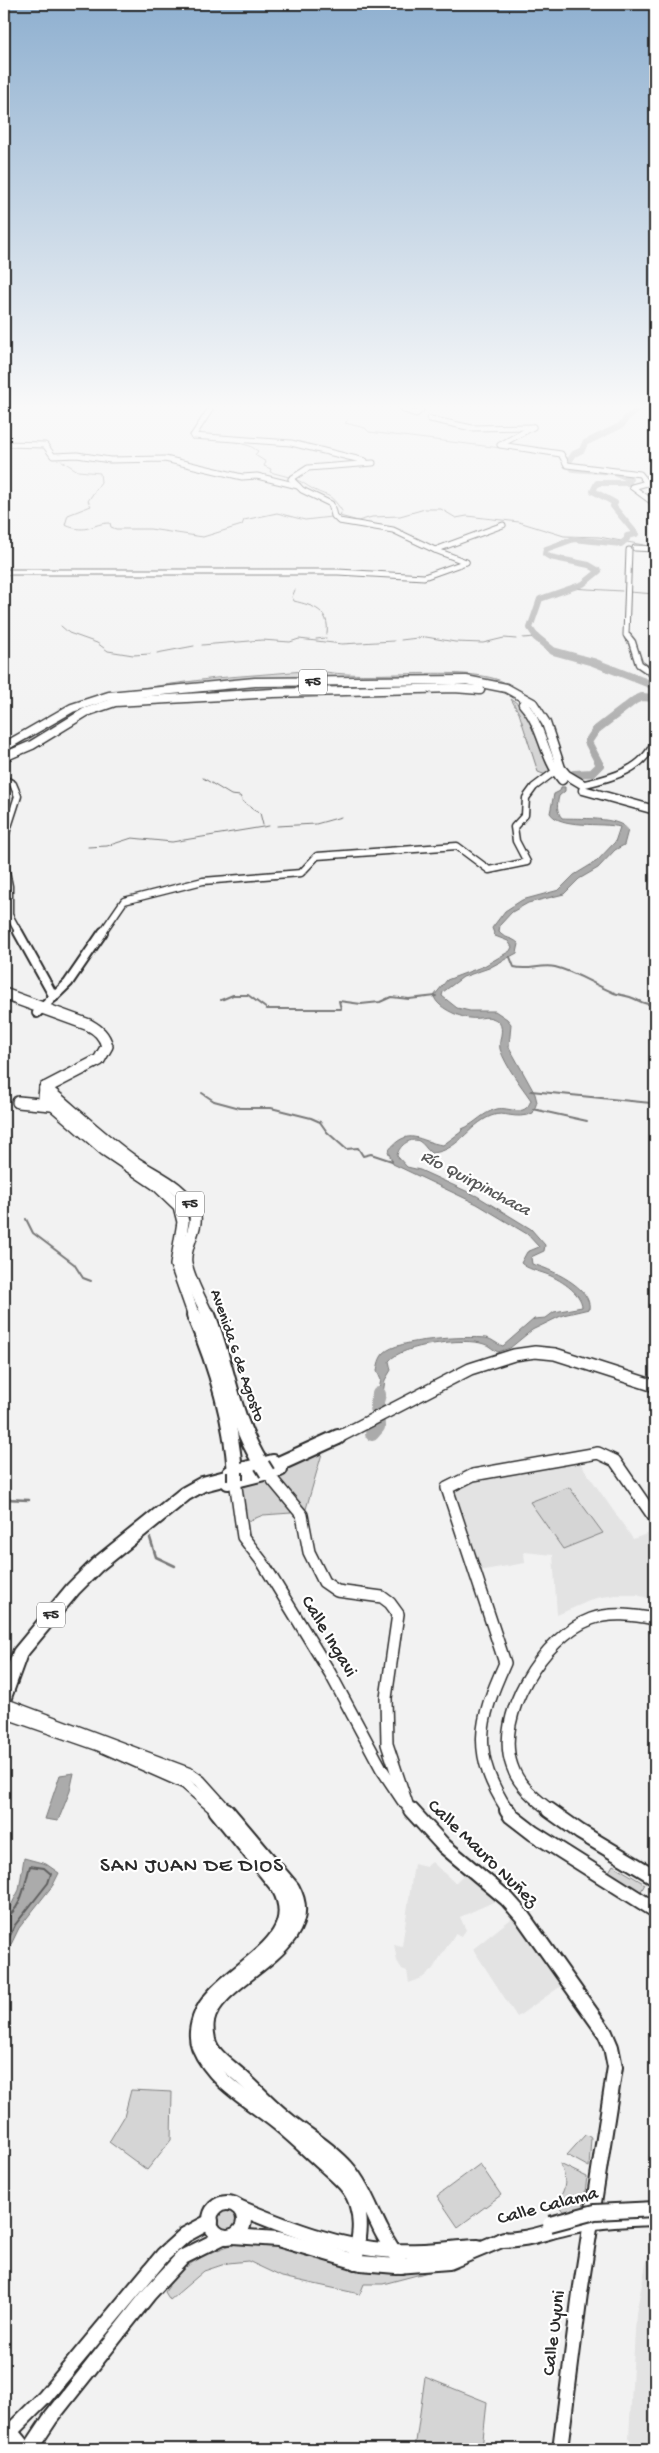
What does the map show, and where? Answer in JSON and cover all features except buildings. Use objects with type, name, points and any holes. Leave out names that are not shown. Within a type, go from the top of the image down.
[{"type":"highway","name":"F5","points":[[4,747],[72,708],[109,696],[255,682],[466,680],[511,691],[536,706],[541,714],[561,768],[585,785],[655,810]]},
{"type":"highway","name":"F5","points":[[4,757],[43,740],[92,709],[115,702],[266,694],[467,688],[509,696],[529,709],[541,735],[554,772],[562,780],[655,804]]},
{"type":"highway","points":[[4,994],[91,1034],[99,1042],[98,1051],[92,1063],[45,1088]]},
{"type":"highway","points":[[4,1001],[40,1010]]},
{"type":"highway","name":"Avenida 6 de Agosto","points":[[45,1088],[44,1097],[52,1105],[111,1156],[162,1189],[180,1206],[184,1219],[175,1253],[227,1380],[269,1468]]},
{"type":"highway","name":"Avenida 6 de Agosto","points":[[45,1088],[133,1161],[165,1180],[185,1197],[194,1212],[195,1220],[182,1268]]},
{"type":"highway","points":[[18,1102],[52,1105]]},
{"type":"highway","name":"Avenida 6 de Agosto","points":[[208,1332],[230,1428],[232,1477]]},
{"type":"highway","points":[[269,1468],[338,1437]]},
{"type":"highway","name":"F5","points":[[4,1697],[20,1653],[42,1625],[98,1565],[159,1515],[195,1492],[232,1477],[269,1468]]},
{"type":"main road","points":[[585,785],[646,760],[652,752],[655,739],[655,723]]},
{"type":"main road","name":"Calle Mauro Nuñez","points":[[269,1468],[302,1516],[306,1543],[320,1576],[328,1586],[337,1591],[374,1593],[383,1596],[392,1603],[398,1614],[386,1698],[387,1744],[393,1764]]},
{"type":"main road","points":[[592,2222],[597,2192]]},
{"type":"street","points":[[4,572],[338,572],[424,577],[466,562],[393,530],[360,524]]},
{"type":"street","points":[[435,550],[503,525]]},
{"type":"street","points":[[655,549],[632,549],[626,593],[626,635],[632,642],[639,664],[655,675]]},
{"type":"street","points":[[40,1010],[68,983],[124,901],[203,881],[301,874],[316,856],[457,846],[489,870],[527,862],[516,841],[514,827],[525,818],[528,806],[526,798],[540,782],[554,772]]},
{"type":"street","points":[[4,779],[13,784],[18,794],[16,806],[4,839]]},
{"type":"street","points":[[540,782],[562,780]]},
{"type":"street","points":[[4,784],[18,794]]},
{"type":"street","points":[[4,862],[8,886],[9,915],[54,997]]},
{"type":"street","points":[[338,1437],[391,1411],[462,1372],[534,1352],[556,1354],[655,1386]]},
{"type":"street","points":[[655,1518],[615,1461],[598,1453],[473,1475],[447,1488],[506,1663],[488,1701],[483,1721],[482,1748],[495,1791],[511,1816],[533,1833],[655,1910]]},
{"type":"street","name":"Calle Ingavi","points":[[232,1477],[243,1537],[263,1563],[330,1673],[381,1768],[408,1807]]},
{"type":"street","points":[[655,1619],[631,1615],[607,1615],[585,1622],[561,1638],[535,1669],[516,1702],[507,1727],[506,1746],[517,1777],[546,1808],[655,1877]]},
{"type":"street","points":[[4,1704],[190,1774],[200,1781],[284,1878],[296,1896],[297,1909],[294,1930],[289,1939],[267,1959],[224,1993],[208,2018],[207,2039],[218,2057],[283,2116],[344,2165],[358,2184],[382,2231],[396,2252],[401,2266]]},
{"type":"street","points":[[4,1712],[99,1746],[185,1783],[196,1790],[229,1825],[282,1893],[287,1909],[284,1930],[273,1943],[221,1984],[208,1999],[198,2018],[197,2042],[206,2062],[233,2089],[305,2146],[349,2187],[359,2211],[360,2223],[355,2262]]},
{"type":"street","name":"Calle Mauro Nuñez","points":[[393,1764],[408,1807],[444,1846],[512,1904],[605,2033],[616,2066],[597,2192]]},
{"type":"street","points":[[228,2237],[214,2231],[210,2221],[213,2211],[220,2204],[230,2202],[283,2226],[357,2246],[396,2252],[446,2247],[482,2247]]},
{"type":"street","points":[[30,2449],[50,2419],[149,2294],[183,2257],[238,2233],[243,2222],[238,2207]]},
{"type":"street","name":"Calle Calama","points":[[228,2237],[278,2238],[355,2262],[401,2266],[449,2262],[501,2240],[595,2212],[655,2209]]},
{"type":"street","points":[[501,2240],[523,2240],[611,2219],[655,2218]]},
{"type":"street","points":[[4,2437],[21,2424],[45,2397],[163,2255],[185,2235],[210,2221]]},
{"type":"street","name":"Calle Uyuni","points":[[560,2449],[580,2294],[592,2222]]},
{"type":"street","points":[[4,2437],[15,2437],[25,2449]]},
{"type":"shaded area","points":[[317,670],[362,674],[447,673],[473,675],[495,679],[510,686],[387,680],[112,692],[216,678]]},
{"type":"shaded area","points":[[459,681],[500,690],[484,688],[119,700],[4,756],[4,749],[82,705],[221,686]]},
{"type":"shaded area","points":[[511,699],[519,705],[532,722],[551,773],[546,775],[538,772],[519,713]]},
{"type":"shaded area","points":[[323,1450],[306,1509],[278,1480],[278,1476],[285,1469]]},
{"type":"shaded area","points":[[578,1460],[633,1539],[655,1531],[655,1600],[637,1595],[616,1595],[596,1598],[557,1615],[553,1555],[524,1552],[525,1563],[478,1571],[455,1491],[460,1486],[476,1478]]},
{"type":"shaded area","points":[[263,1478],[291,1509],[291,1513],[263,1515],[244,1523],[240,1483]]},
{"type":"shaded area","points":[[569,1487],[603,1533],[563,1549],[530,1502]]},
{"type":"shaded area","points":[[432,1862],[455,1883],[465,1873],[500,1899],[460,1917],[466,1930],[461,1937],[455,1934],[432,1970],[422,1978],[409,1983],[407,1971],[402,1969],[397,1961],[394,1944],[402,1946],[414,1864],[426,1867]]},
{"type":"shaded area","points":[[613,1865],[645,1884],[639,1895],[607,1875]]},
{"type":"shaded area","points":[[516,1915],[561,1986],[517,2017],[473,1949]]},
{"type":"shaded area","points":[[131,2090],[172,2092],[171,2140],[147,2170],[109,2142],[124,2117]]},
{"type":"shaded area","points":[[585,2135],[591,2138],[589,2167],[567,2155]]},
{"type":"shaded area","points":[[480,2164],[501,2195],[458,2227],[437,2196]]},
{"type":"shaded area","points":[[560,2164],[587,2177],[583,2208],[565,2214],[556,2202],[565,2184]]},
{"type":"shaded area","points":[[227,2208],[235,2212],[239,2220],[235,2228],[227,2232],[219,2228],[215,2220],[219,2212]]},
{"type":"shaded area","points":[[646,2223],[655,2223],[655,2449],[635,2449],[629,2437],[636,2313],[651,2241]]},
{"type":"shaded area","points":[[243,2241],[271,2242],[351,2267],[387,2273],[436,2270],[383,2284],[364,2284],[360,2294],[282,2277],[248,2261],[228,2263],[204,2271],[170,2300],[165,2292],[169,2286],[166,2282],[202,2257]]},
{"type":"shaded area","points":[[425,2377],[487,2402],[482,2449],[415,2449]]},
{"type":"water","points":[[561,787],[565,787],[565,791],[559,796],[558,802],[559,813],[562,818],[598,819],[616,822],[628,830],[624,845],[615,850],[598,868],[579,879],[564,894],[528,903],[512,912],[500,925],[499,932],[519,944],[517,953],[489,968],[463,977],[443,992],[442,996],[457,1008],[470,1011],[495,1011],[511,1024],[509,1047],[535,1094],[537,1102],[533,1113],[520,1116],[496,1114],[476,1125],[449,1148],[431,1153],[419,1141],[411,1140],[402,1146],[397,1156],[407,1167],[420,1170],[477,1196],[531,1229],[545,1245],[544,1251],[531,1257],[532,1264],[559,1274],[577,1287],[588,1301],[589,1309],[563,1315],[532,1330],[510,1348],[498,1352],[486,1345],[463,1341],[419,1347],[396,1355],[389,1361],[391,1370],[385,1380],[381,1407],[374,1410],[381,1380],[377,1371],[378,1364],[382,1355],[391,1348],[417,1342],[463,1338],[486,1338],[503,1346],[534,1319],[546,1318],[554,1312],[582,1307],[578,1296],[563,1283],[521,1263],[527,1252],[539,1247],[527,1234],[477,1204],[393,1164],[388,1151],[395,1143],[408,1137],[443,1145],[483,1115],[497,1109],[525,1109],[531,1100],[510,1069],[500,1049],[501,1025],[499,1022],[488,1017],[469,1018],[454,1014],[443,1008],[434,996],[447,980],[484,966],[510,951],[512,947],[508,941],[495,936],[492,928],[505,911],[522,900],[559,890],[574,875],[597,861],[615,842],[620,827],[572,823],[555,818],[550,813],[554,794],[560,791]]},
{"type":"water","points":[[74,1773],[70,1791],[58,1821],[45,1819],[60,1775]]},
{"type":"water","points":[[24,1858],[46,1864],[59,1873],[53,1885],[19,1928],[4,1959],[4,1919],[19,1890]]},
{"type":"waterway","points":[[65,524],[79,529],[99,524]]},
{"type":"waterway","points":[[110,524],[111,527],[116,529],[150,529],[203,537],[242,524]]},
{"type":"waterway","points":[[527,524],[564,536],[599,537],[655,547]]},
{"type":"waterway","name":"Río Quirpinchaca","points":[[537,638],[530,628],[540,599],[583,584],[599,571],[589,565],[550,557],[545,554],[546,549],[574,539],[621,544],[627,539],[627,536],[636,534],[628,524]]},
{"type":"waterway","points":[[570,588],[622,591]]},
{"type":"waterway","points":[[295,590],[292,597],[294,601],[314,607],[323,614],[326,619],[327,634]]},
{"type":"waterway","points":[[629,592],[655,594]]},
{"type":"waterway","points":[[61,626],[69,633],[97,643],[108,651],[133,655],[150,654]]},
{"type":"waterway","points":[[401,640],[426,637],[455,642],[483,643],[504,638],[516,639]]},
{"type":"waterway","points":[[523,638],[536,637]]},
{"type":"waterway","points":[[316,639],[326,638]]},
{"type":"waterway","name":"Río Quirpinchaca","points":[[537,638],[553,651],[593,662],[655,686]]},
{"type":"waterway","points":[[202,645],[262,640],[290,642],[299,639],[342,644],[394,641]]},
{"type":"waterway","points":[[157,653],[194,646]]},
{"type":"waterway","name":"Río Quirpinchaca","points":[[574,774],[592,773],[600,765],[588,742],[596,730],[635,700],[642,697],[655,698]]},
{"type":"waterway","points":[[203,778],[231,795],[240,796],[243,802],[260,813],[263,825]]},
{"type":"waterway","points":[[277,826],[316,824],[341,817]]},
{"type":"waterway","points":[[88,847],[107,846],[132,838],[172,842],[269,826]]},
{"type":"waterway","points":[[510,957],[514,967],[545,966],[563,969],[614,993],[655,1005]]},
{"type":"waterway","points":[[221,1000],[233,995],[248,995],[267,1009],[341,1009],[339,1001],[361,1004],[380,1002],[391,997],[409,999],[436,996]]},
{"type":"waterway","points":[[531,1091],[651,1103]]},
{"type":"waterway","points":[[202,1093],[214,1101],[240,1108],[271,1108],[311,1118],[320,1122],[327,1132],[346,1149],[358,1148],[363,1156],[371,1154],[392,1161]]},
{"type":"waterway","points":[[533,1109],[587,1121]]},
{"type":"waterway","points":[[26,1219],[33,1233],[74,1264],[83,1278],[91,1281]]},
{"type":"waterway","name":"Río Quirpinchaca","points":[[372,1434],[378,1427],[377,1402],[379,1394]]},
{"type":"waterway","points":[[4,1499],[29,1500]]},
{"type":"waterway","points":[[150,1538],[156,1557],[175,1566]]},
{"type":"district","name":"SAN JUAN DE DIOS","points":[[192,1867]]}]
